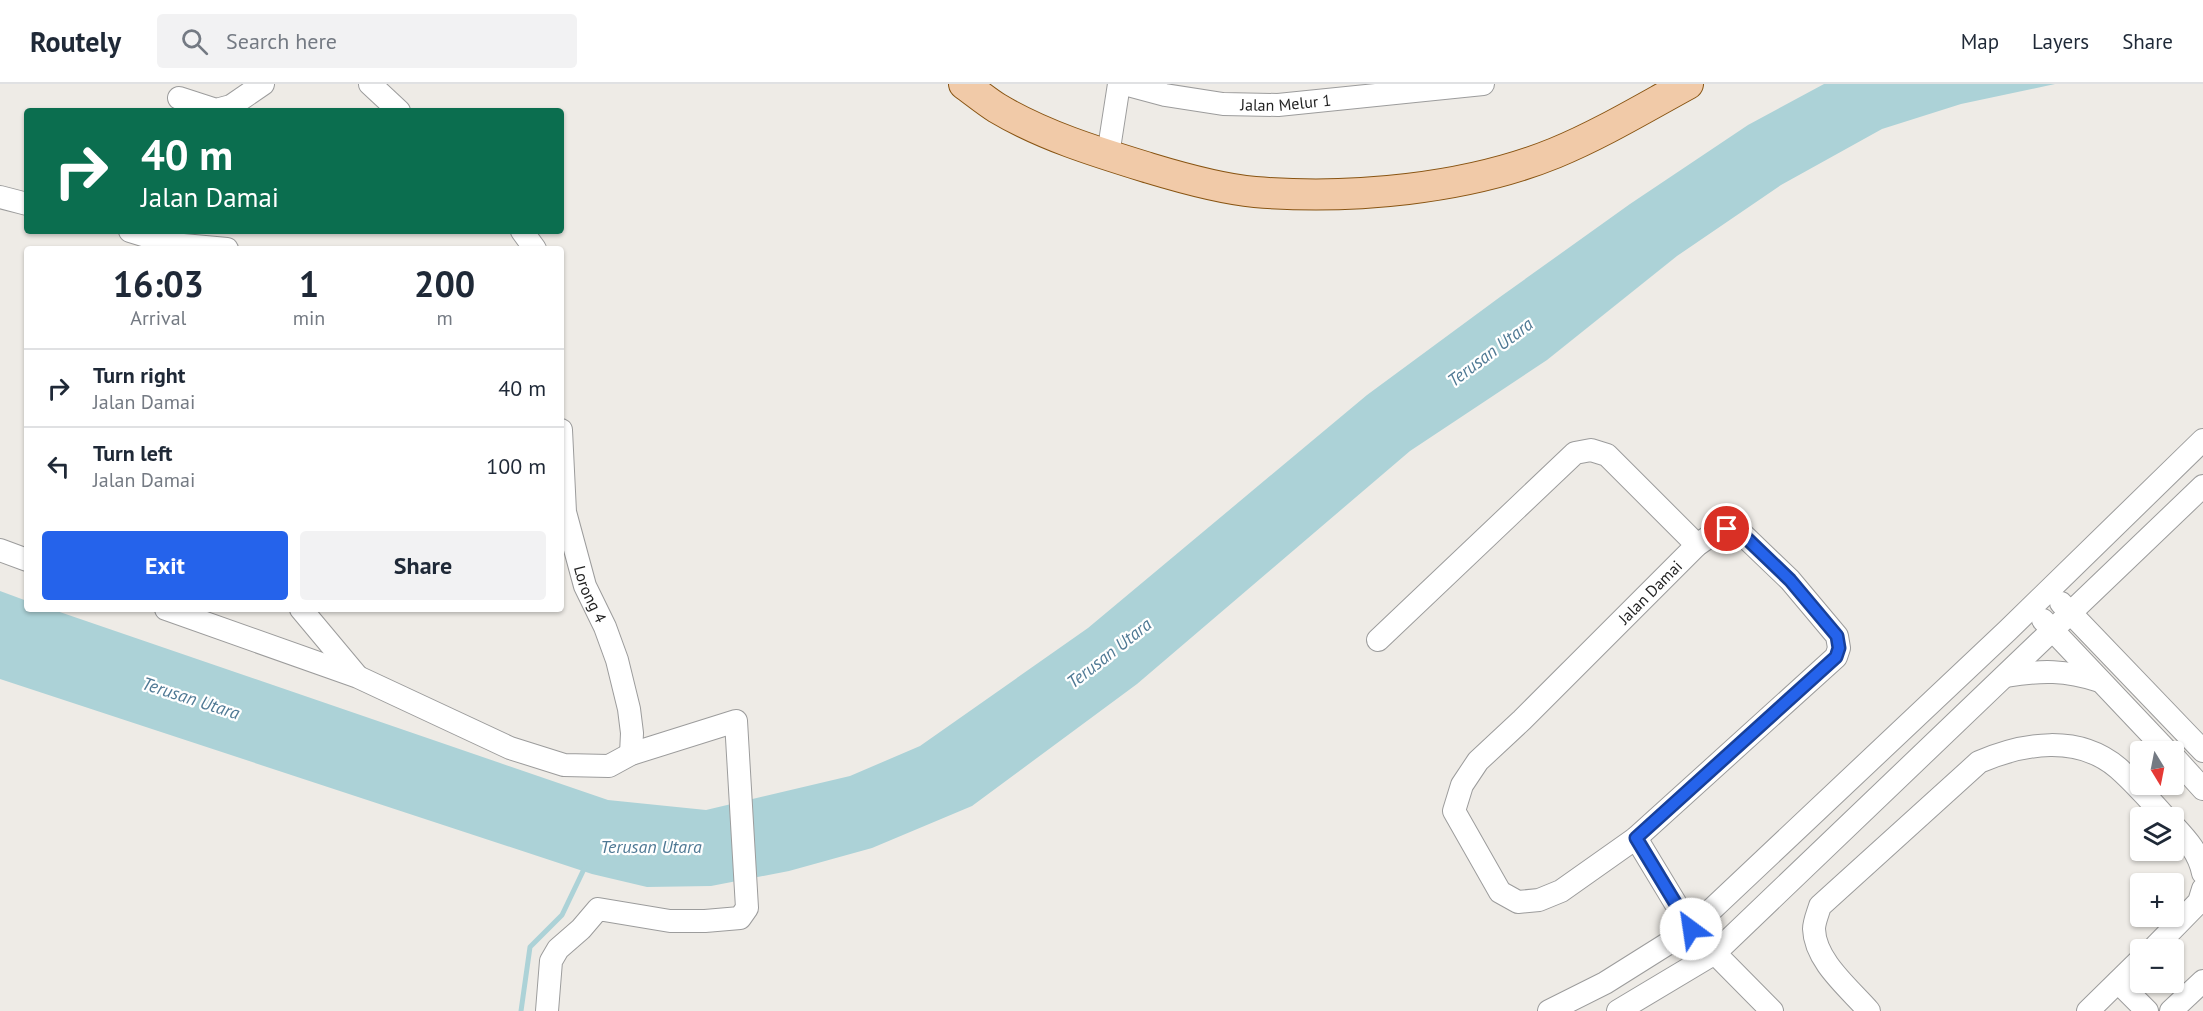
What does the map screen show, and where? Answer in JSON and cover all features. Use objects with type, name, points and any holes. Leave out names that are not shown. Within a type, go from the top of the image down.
[{"type":"main road","points":[[964,84],[998,108],[1050,135],[1180,177],[1253,192],[1331,195],[1423,187],[1489,174],[1554,154],[1607,130],[1688,84]]},
{"type":"street","points":[[224,108],[231,106],[263,84]]},
{"type":"street","points":[[370,84],[396,108]]},
{"type":"street","points":[[1108,155],[1121,84]]},
{"type":"street","name":"Jalan Melur 1","points":[[1121,84],[1166,89],[1223,104],[1278,105],[1483,84]]},
{"type":"street","points":[[179,98],[210,108]]},
{"type":"street","points":[[0,197],[24,203]]},
{"type":"street","points":[[138,234],[169,246]]},
{"type":"street","points":[[1550,1011],[1605,983],[1691,929],[2049,591],[2203,440]]},
{"type":"street","points":[[1378,640],[1575,453],[1591,450],[1607,455],[1697,545]]},
{"type":"street","points":[[1618,1011],[1715,953],[2203,486]]},
{"type":"street","name":"Lorong 4","points":[[564,492],[565,512],[585,586],[605,627],[617,660],[629,709],[632,733],[631,754]]},
{"type":"street","name":"Jalan Damai","points":[[1727,529],[1740,532],[1790,580],[1837,636],[1839,648],[1836,657],[1636,838],[1561,891],[1539,900],[1518,902],[1500,892],[1454,811],[1462,785],[1478,761],[1697,545],[1716,532],[1727,529]]},
{"type":"street","points":[[0,550],[24,559]]},
{"type":"street","points":[[2049,591],[2203,751]]},
{"type":"street","points":[[2031,608],[2157,741]]},
{"type":"street","points":[[174,612],[358,677],[510,748],[564,765],[609,766],[631,754],[736,721],[747,908],[740,918],[705,921],[670,921],[598,909],[581,929],[558,949],[551,961],[548,1011]]},
{"type":"street","points":[[304,612],[358,677]]},
{"type":"street","points":[[2006,676],[2056,670],[2102,681]]},
{"type":"street","points":[[1869,1011],[1818,950],[1814,928],[1820,906],[1979,762],[2002,752],[2043,744],[2084,748],[2130,775]]},
{"type":"street","points":[[2184,770],[2203,789]]},
{"type":"street","points":[[1636,838],[1691,929],[1772,1011]]},
{"type":"street","points":[[2184,838],[2200,860],[2203,873]]},
{"type":"street","points":[[2163,939],[2199,902],[2203,889]]},
{"type":"street","points":[[2097,1008],[2130,970]]},
{"type":"street","points":[[2171,1011],[2203,981]]},
{"type":"street","points":[[2118,982],[2147,1011]]},
{"type":"water","name":"Terusan Utara","points":[[1824,84],[2055,84],[1961,104],[1882,129],[1781,185],[1677,256],[1547,360],[1410,451],[1137,684],[972,806],[872,848],[789,871],[711,886],[647,887],[592,874],[0,679],[0,591],[24,600],[24,612],[60,612],[608,800],[706,810],[850,776],[920,746],[1088,628],[1367,395],[1630,204],[1748,125]]},
{"type":"waterway","points":[[521,1011],[530,947],[562,915],[585,867]]},
{"type":"route","points":[[1691,929],[1636,838],[1836,657],[1839,648],[1837,636],[1790,580],[1740,532],[1727,529]]}]
